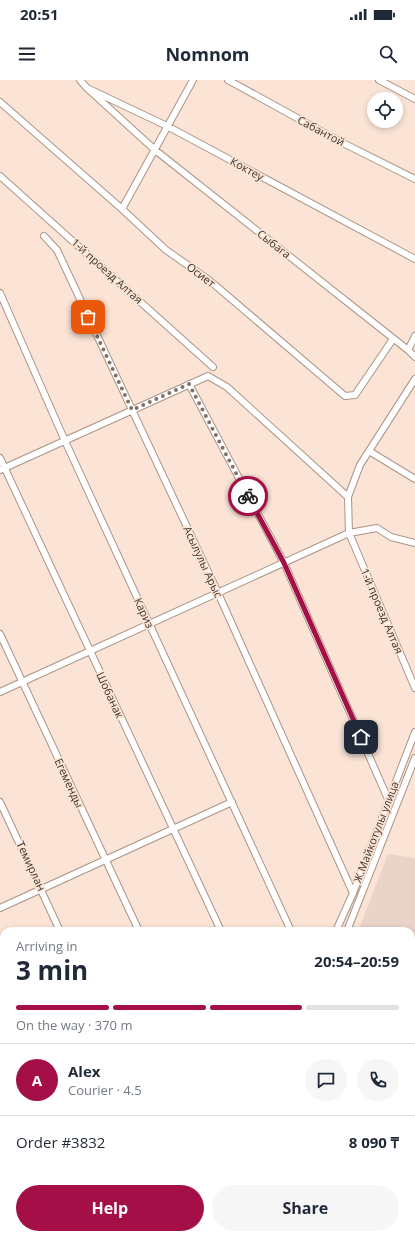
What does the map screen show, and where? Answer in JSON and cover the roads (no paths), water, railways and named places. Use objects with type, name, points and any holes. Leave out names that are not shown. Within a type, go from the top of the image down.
[{"type":"street","name":"Коктеу","points":[[80,80],[87,88],[168,126],[415,259]]},
{"type":"street","points":[[122,209],[193,80]]},
{"type":"street","name":"Сабантой","points":[[228,80],[339,141],[415,179]]},
{"type":"street","points":[[379,80],[415,99]]},
{"type":"street","name":"Сыбага","points":[[87,88],[155,150],[415,357]]},
{"type":"street","name":"Осиет","points":[[0,102],[122,209],[166,250],[209,280],[345,396],[355,395],[393,339]]},
{"type":"street","name":"1-й проезд Алтая","points":[[0,176],[213,367]]},
{"type":"street","name":"Асылулы Арыс","points":[[44,236],[56,250],[132,410],[218,593],[353,893]]},
{"type":"street","name":"Кариз","points":[[0,293],[65,442],[289,927]]},
{"type":"street","points":[[408,350],[415,336]]},
{"type":"street","points":[[2,469],[65,442],[208,376],[227,387],[348,497]]},
{"type":"street","points":[[349,533],[348,497],[360,466],[415,380]]},
{"type":"street","points":[[189,384],[284,563],[388,799]]},
{"type":"street","points":[[369,451],[415,479]]},
{"type":"street","name":"Шобанак","points":[[0,458],[2,469],[90,651],[219,927]]},
{"type":"street","points":[[0,692],[349,533],[377,528],[391,537],[415,543]]},
{"type":"street","name":"1-й проезд Алтая","points":[[349,533],[415,688]]},
{"type":"street","name":"Егеменды","points":[[0,634],[137,927]]},
{"type":"street","name":"Ж.Майкотулы улица","points":[[338,927],[353,893],[415,732]]},
{"type":"street","name":"Ж.Майкотулы улица","points":[[349,927],[415,758]]},
{"type":"street","name":"Темирлан","points":[[0,802],[58,927]]},
{"type":"street","points":[[0,908],[106,861],[232,802]]}]
